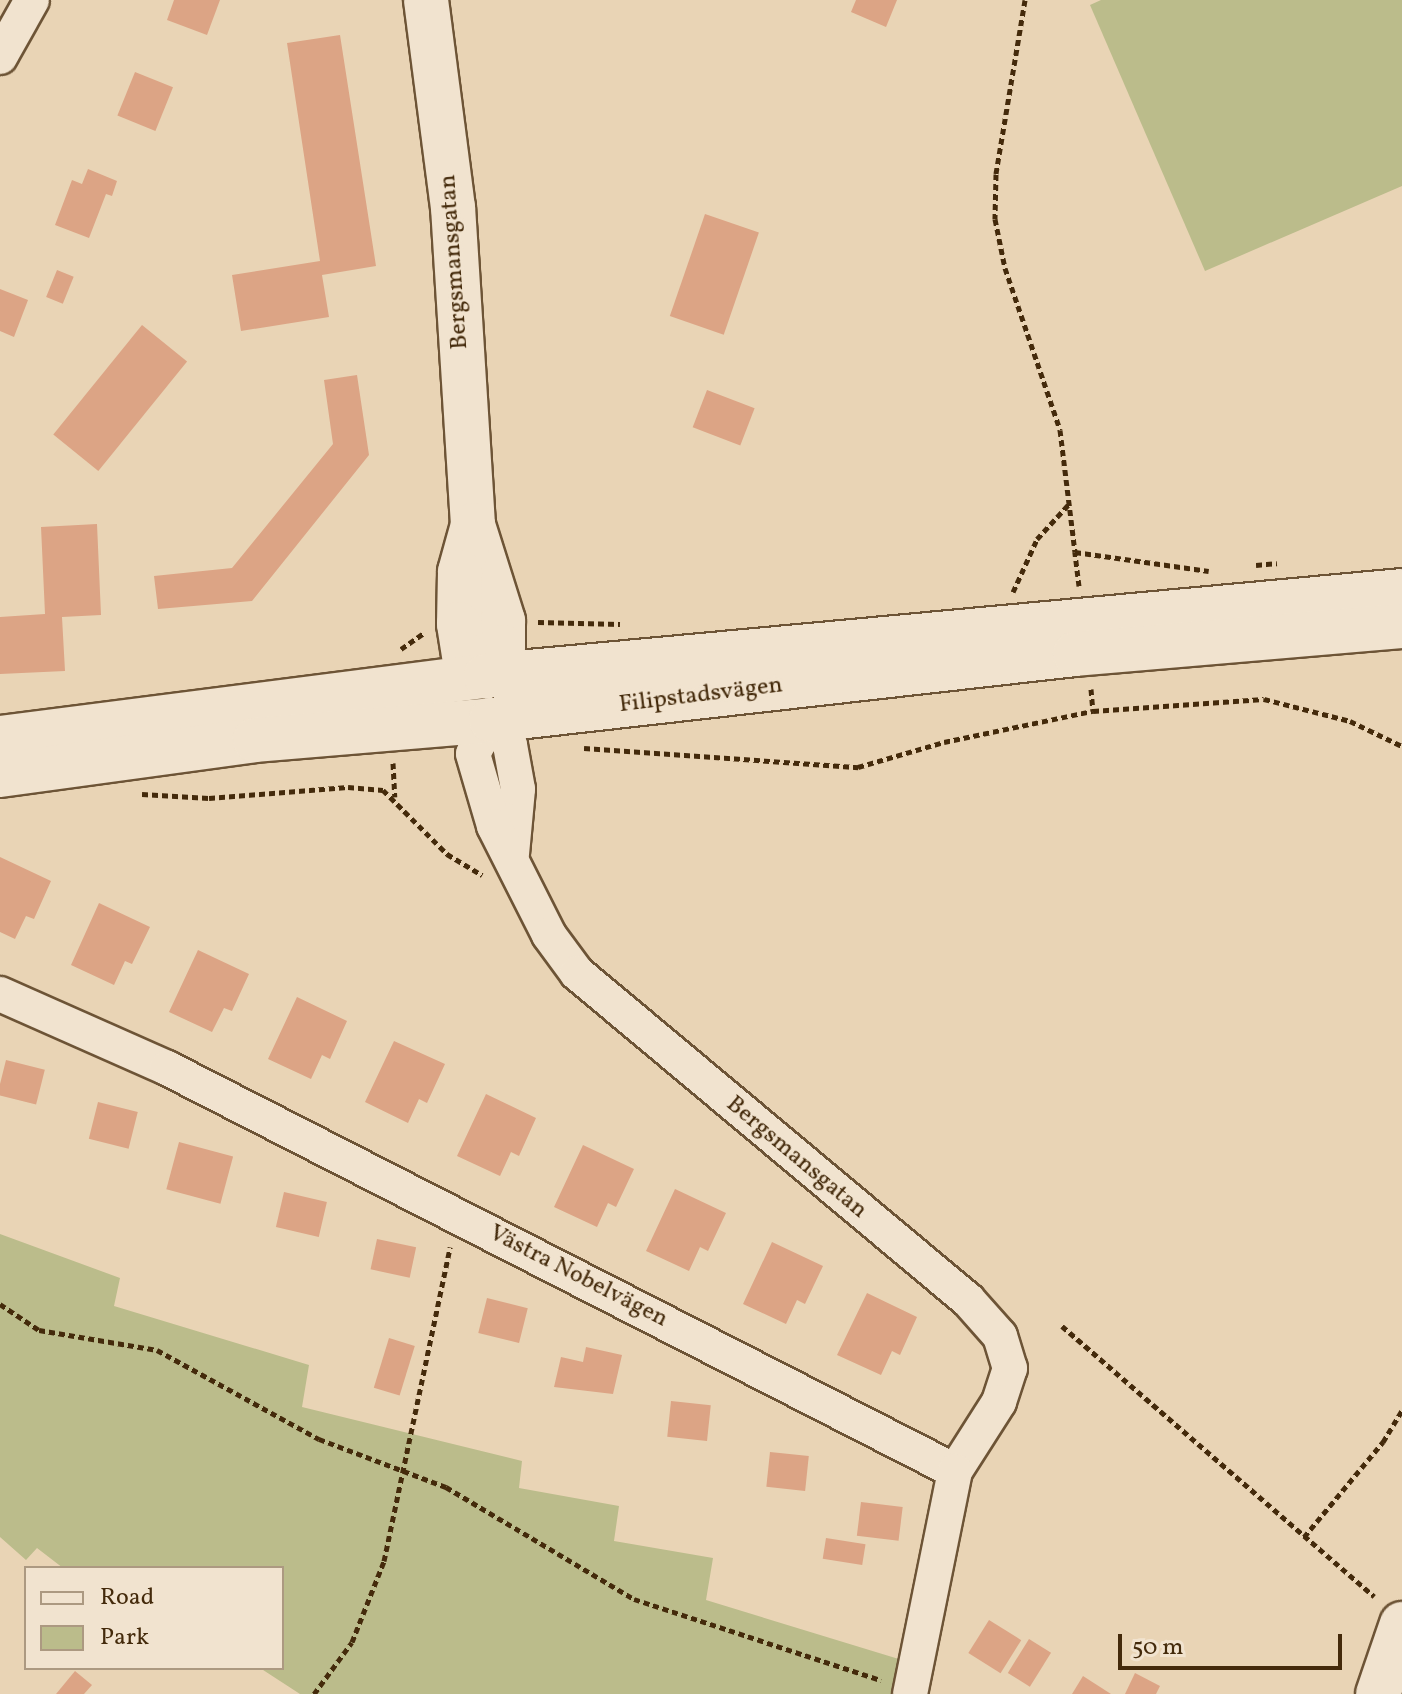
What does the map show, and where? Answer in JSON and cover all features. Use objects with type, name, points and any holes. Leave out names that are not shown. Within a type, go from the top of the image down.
[{"type":"street","points":[[0,57],[32,0]]},
{"type":"street","name":"Bergsmansgatan","points":[[426,0],[453,207],[473,525],[503,621],[503,647],[486,676]]},
{"type":"street","name":"Filipstadsvägen","points":[[0,738],[486,676],[1283,598],[1402,591]]},
{"type":"street","name":"Filipstadsvägen","points":[[0,775],[255,740],[491,720],[1090,652],[1402,626]]},
{"type":"street","points":[[486,676],[491,720]]},
{"type":"street","name":"Bergsmansgatan","points":[[491,720],[473,754],[494,826],[512,854],[549,935],[577,973],[968,1300],[1000,1336],[1010,1368],[1002,1391],[955,1471]]},
{"type":"street","name":"Västra Nobelvägen","points":[[0,994],[167,1068],[955,1471]]},
{"type":"street","points":[[916,1692],[955,1471]]},
{"type":"street","points":[[1378,1694],[1388,1610]]},
{"type":"path","points":[[1025,0],[996,174],[995,219],[1005,268],[1060,430],[1079,593]]},
{"type":"path","points":[[1009,601],[1037,539],[1070,503]]},
{"type":"path","points":[[1075,552],[1210,571]]},
{"type":"path","points":[[1090,684],[1093,711]]},
{"type":"path","points":[[538,715],[582,748],[858,767],[944,742],[1093,711],[1264,699],[1360,724],[1402,746]]},
{"type":"path","points":[[129,793],[209,798],[348,787],[383,790],[447,854],[484,876],[526,887]]},
{"type":"path","points":[[314,1694],[352,1642],[368,1607],[403,1470],[457,1215]]},
{"type":"path","points":[[0,1304],[39,1330],[74,1339],[144,1345],[319,1439],[446,1487],[634,1599],[916,1692]]},
{"type":"path","points":[[1062,1326],[1388,1610]]},
{"type":"path","points":[[1304,1537],[1375,1453],[1402,1410]]},
{"type":"green space","points":[[1101,0],[1402,0],[1402,186],[1205,271],[1090,5]]},
{"type":"green space","points":[[0,1234],[120,1278],[114,1306],[309,1365],[302,1407],[522,1461],[519,1488],[619,1506],[614,1541],[713,1558],[706,1600],[902,1660],[892,1694],[300,1694],[263,1670],[284,1670],[284,1566],[60,1566],[37,1548],[26,1560],[0,1537]]},
{"type":"building","points":[[174,0],[220,0],[207,35],[167,20]]},
{"type":"building","points":[[856,0],[897,0],[886,27],[851,12]]},
{"type":"building","points":[[340,35],[376,266],[322,275],[329,317],[241,331],[232,275],[320,261],[287,43]]},
{"type":"building","points":[[135,72],[173,87],[155,131],[117,116]]},
{"type":"building","points":[[88,169],[117,181],[112,196],[106,194],[89,238],[55,225],[72,180],[82,184]]},
{"type":"building","points":[[705,214],[759,233],[724,335],[670,316]]},
{"type":"building","points":[[57,270],[74,277],[63,304],[46,297]]},
{"type":"building","points":[[0,289],[28,300],[14,337],[0,331]]},
{"type":"building","points":[[142,325],[187,362],[98,471],[53,435]]},
{"type":"building","points":[[357,375],[369,455],[252,601],[158,609],[154,576],[232,568],[333,444],[324,380]]},
{"type":"building","points":[[707,390],[755,408],[740,446],[693,427]]},
{"type":"building","points":[[97,524],[101,615],[62,617],[65,671],[0,674],[0,617],[45,614],[41,527]]},
{"type":"building","points":[[0,857],[51,881],[34,919],[26,916],[15,939],[0,932]]},
{"type":"building","points":[[99,903],[150,927],[132,964],[125,961],[114,985],[71,965]]},
{"type":"building","points":[[198,950],[249,974],[232,1011],[224,1008],[212,1032],[169,1012]]},
{"type":"building","points":[[297,997],[347,1021],[330,1059],[322,1055],[311,1079],[268,1059]]},
{"type":"building","points":[[394,1041],[445,1064],[427,1103],[419,1099],[408,1123],[365,1102]]},
{"type":"building","points":[[6,1060],[45,1070],[36,1105],[0,1096]]},
{"type":"building","points":[[486,1094],[536,1118],[519,1156],[511,1152],[500,1176],[457,1156]]},
{"type":"building","points":[[98,1102],[138,1112],[129,1149],[89,1139]]},
{"type":"building","points":[[179,1142],[233,1156],[220,1204],[166,1189]]},
{"type":"building","points":[[583,1145],[634,1169],[616,1207],[608,1203],[597,1227],[554,1207]]},
{"type":"building","points":[[675,1189],[726,1213],[708,1251],[700,1247],[689,1271],[646,1251]]},
{"type":"building","points":[[284,1192],[327,1202],[319,1237],[276,1227]]},
{"type":"building","points":[[377,1239],[416,1247],[410,1278],[371,1269]]},
{"type":"building","points":[[772,1242],[823,1266],[805,1304],[797,1300],[786,1324],[743,1304]]},
{"type":"building","points":[[867,1293],[917,1317],[900,1355],[892,1351],[881,1375],[837,1355]]},
{"type":"building","points":[[487,1298],[528,1308],[519,1343],[478,1333]]},
{"type":"building","points":[[389,1338],[415,1346],[400,1396],[374,1388]]},
{"type":"building","points":[[586,1347],[622,1355],[613,1394],[554,1387],[561,1357],[583,1362]]},
{"type":"building","points":[[671,1401],[711,1405],[707,1441],[667,1437]]},
{"type":"building","points":[[770,1452],[809,1456],[805,1491],[766,1487]]},
{"type":"building","points":[[861,1502],[903,1507],[899,1541],[857,1536]]},
{"type":"building","points":[[826,1538],[866,1544],[862,1565],[823,1559]]},
{"type":"building","points":[[989,1620],[1021,1640],[1001,1673],[968,1653]]},
{"type":"building","points":[[1029,1639],[1051,1653],[1030,1687],[1008,1673]]},
{"type":"building","points":[[75,1671],[92,1685],[84,1694],[56,1694]]},
{"type":"building","points":[[1135,1673],[1160,1686],[1156,1694],[1125,1694]]},
{"type":"building","points":[[1083,1676],[1111,1694],[1072,1694]]}]
